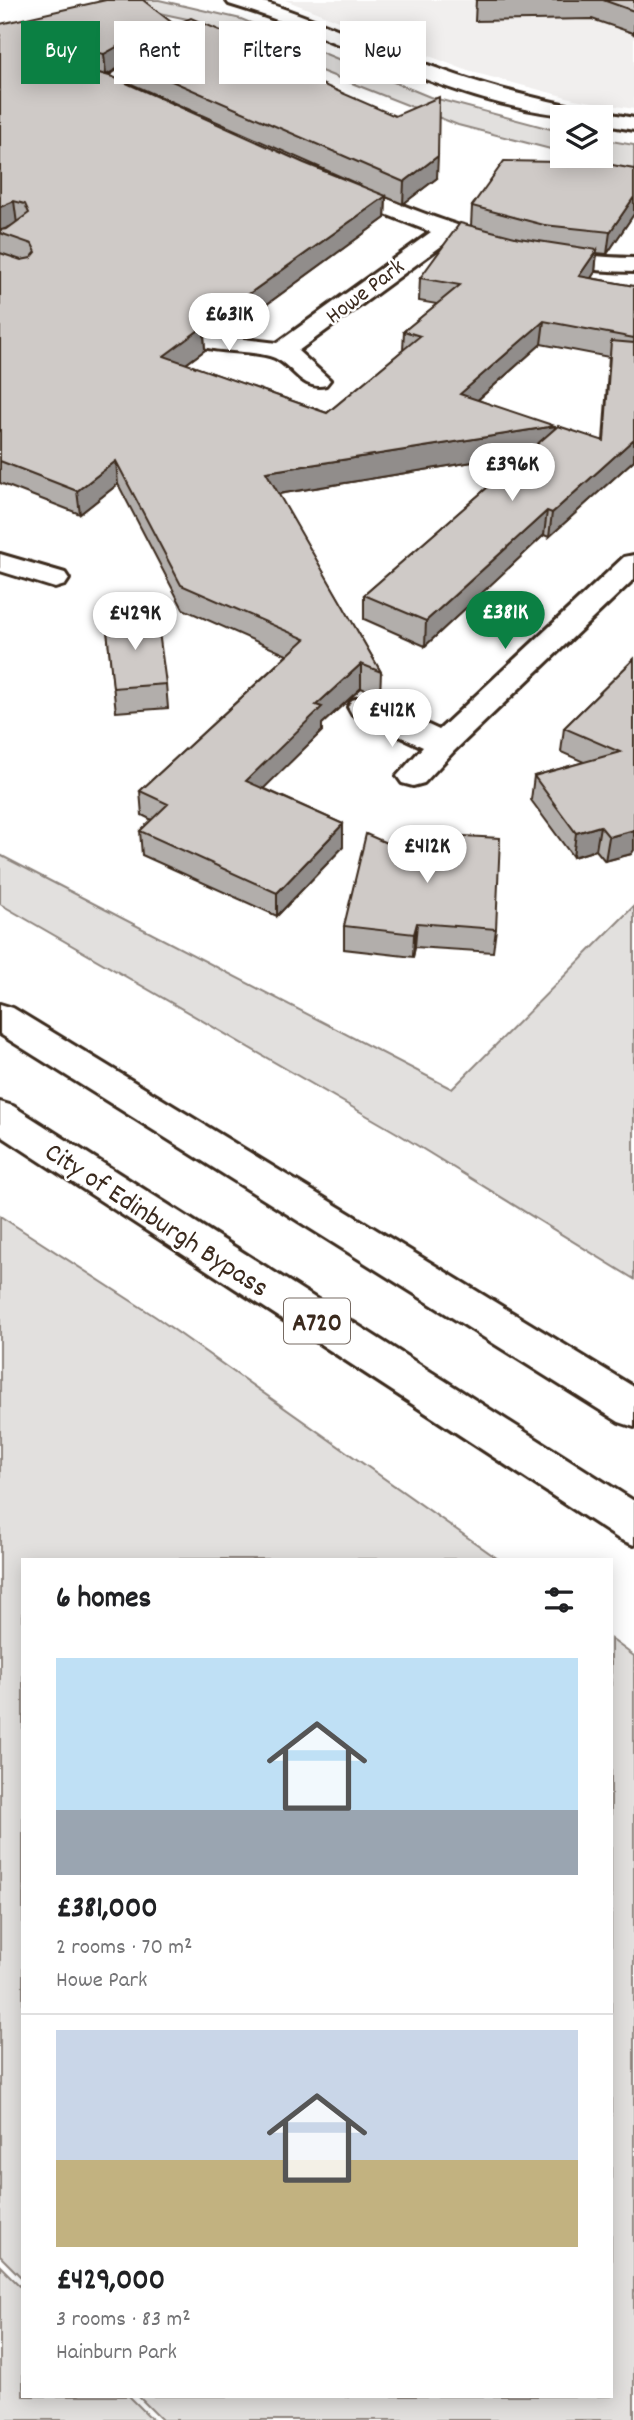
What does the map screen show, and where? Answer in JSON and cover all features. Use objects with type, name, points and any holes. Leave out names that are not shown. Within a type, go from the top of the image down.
[{"type":"main road","points":[[236,0],[288,15],[449,80],[550,108]]},
{"type":"main road","points":[[108,86],[114,82]]},
{"type":"main road","points":[[100,84],[134,97]]},
{"type":"main road","points":[[613,120],[634,124]]},
{"type":"main road","name":"Howe Park","points":[[312,177],[447,231],[522,252],[578,263],[634,265]]},
{"type":"main road","name":"Howe Park","points":[[282,351],[447,231]]},
{"type":"main road","points":[[212,342],[282,351],[317,380]]},
{"type":"main road","points":[[0,562],[55,579]]},
{"type":"main road","points":[[413,776],[443,744],[634,563]]},
{"type":"main road","points":[[363,707],[443,744]]},
{"type":"main road","points":[[0,1017],[634,1409]]},
{"type":"main road","name":"City of Edinburgh Bypass","points":[[0,1116],[634,1525]]},
{"type":"shaded area","points":[[98,0],[159,0],[246,21],[219,21],[219,31],[205,25],[205,21]]},
{"type":"shaded area","points":[[285,0],[634,0],[634,109],[574,99],[468,71],[426,55],[426,21],[340,21]]},
{"type":"shaded area","points":[[326,54],[340,60],[340,78],[326,73]]},
{"type":"shaded area","points":[[354,84],[398,84],[430,97],[550,129],[550,149],[458,125]]},
{"type":"shaded area","points":[[613,141],[634,145],[634,171],[613,166]]},
{"type":"shaded area","points":[[0,855],[452,1089],[634,906],[634,1279],[397,1133],[0,904]]},
{"type":"shaded area","points":[[0,1216],[156,1317],[497,1558],[21,1558],[21,2277],[0,2256]]},
{"type":"shaded area","points":[[613,1640],[634,1656],[634,2420],[162,2420],[140,2398],[613,2398]]},
{"type":"shaded area","points":[[0,2266],[21,2287],[21,2398],[131,2398],[153,2420],[0,2420]]},
{"type":"building","points":[[106,0],[143,0],[170,21],[114,21],[114,48],[104,54],[100,53],[100,21],[21,21],[21,84],[100,84],[100,73],[113,77],[114,84],[129,84],[304,163],[386,196],[225,311],[210,309],[200,313],[197,320],[203,327],[164,356],[327,413],[420,336],[404,331],[460,285],[420,278],[460,223],[519,238],[597,250],[579,276],[634,286],[634,338],[544,321],[460,394],[555,426],[266,472],[381,672],[361,664],[316,705],[322,707],[246,781],[343,824],[277,893],[140,831],[168,804],[140,791],[305,639],[181,585],[116,461],[77,491],[0,461],[0,253],[21,260],[31,258],[36,252],[32,244],[0,233],[0,230],[7,229],[29,213],[25,204],[14,201],[0,207],[0,24]]},
{"type":"building","points":[[603,0],[634,0],[634,11]]},
{"type":"building","points":[[205,24],[219,30],[219,84],[321,84],[395,116],[439,97],[438,156],[404,182],[179,84],[205,84]]},
{"type":"building","points":[[504,161],[550,162],[550,168],[613,168],[613,165],[634,169],[634,197],[610,232],[544,225],[472,206]]},
{"type":"building","points":[[611,341],[634,343],[634,439],[552,513],[547,511],[426,621],[364,595],[558,426],[604,441]]},
{"type":"building","points":[[157,617],[166,684],[113,688],[106,620]]},
{"type":"building","points":[[634,659],[634,830],[609,837],[600,826],[576,833],[534,776],[620,752],[564,728]]},
{"type":"building","points":[[366,834],[423,859],[426,834],[500,838],[496,929],[417,923],[414,934],[344,926]]}]
